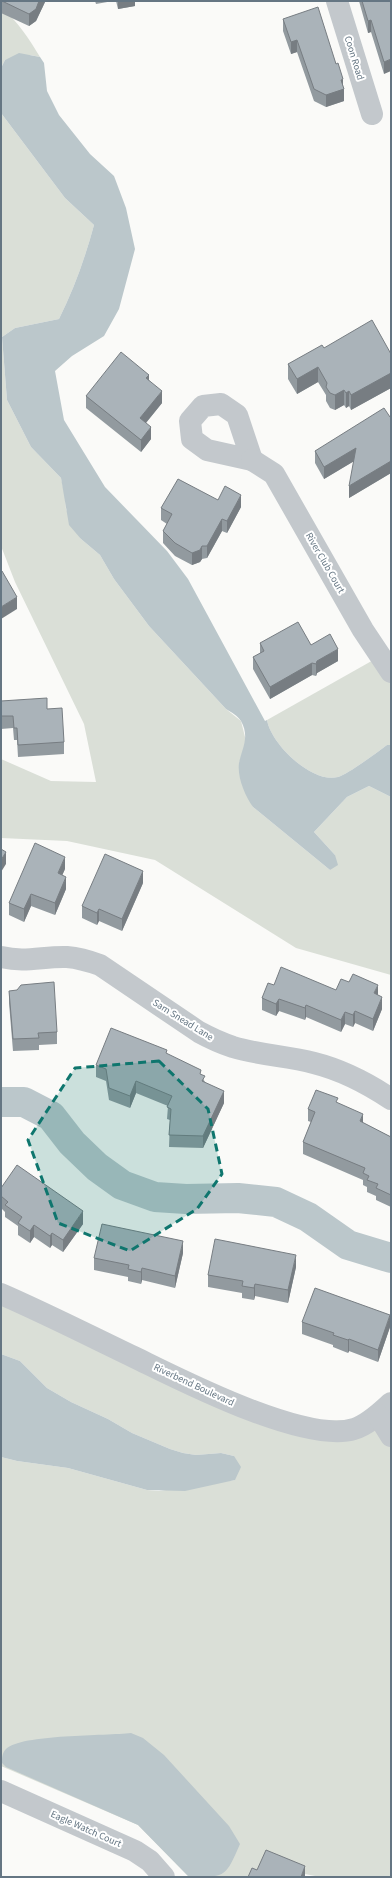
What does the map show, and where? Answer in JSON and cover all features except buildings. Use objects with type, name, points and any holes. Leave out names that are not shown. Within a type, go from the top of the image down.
[{"type":"street","name":"Coon Road","points":[[337,1],[372,114]]},
{"type":"street","name":"River Club Court","points":[[252,460],[274,474],[364,630],[391,672]]},
{"type":"street","name":"Sam Snead Lane","points":[[1,957],[26,960],[65,957],[83,959],[100,964],[199,1032],[216,1041],[253,1052],[295,1058],[333,1068],[369,1085],[391,1099]]},
{"type":"street","name":"Riverbend Boulevard","points":[[1,1294],[180,1379],[241,1406],[279,1420],[317,1429],[354,1429],[385,1409]]},
{"type":"street","points":[[385,1409],[391,1436]]},
{"type":"street","name":"Eagle Watch Court","points":[[1,1791],[135,1852],[150,1861],[164,1877]]},
{"type":"highlighted area","points":[[159,1061],[208,1109],[222,1174],[197,1209],[130,1251],[58,1223],[28,1140],[75,1068]]},
{"type":"shaded area","points":[[1,8],[18,24],[40,57],[30,55],[5,60],[1,68]]},
{"type":"shaded area","points":[[19,53],[40,57],[44,63],[47,91],[59,115],[90,154],[114,176],[126,208],[135,249],[119,309],[104,336],[72,356],[55,371],[64,420],[105,487],[167,551],[188,579],[265,721],[267,720],[270,730],[284,750],[294,760],[316,774],[328,778],[338,777],[349,772],[387,745],[391,745],[391,797],[369,786],[347,797],[314,832],[335,855],[338,865],[330,870],[253,807],[247,797],[239,774],[239,763],[245,737],[244,727],[241,721],[226,709],[149,626],[114,579],[100,555],[81,539],[69,525],[61,478],[31,447],[7,400],[2,337],[15,328],[59,319],[79,273],[94,225],[65,198],[1,113],[1,68],[5,60]]},
{"type":"shaded area","points":[[1,113],[65,198],[94,225],[79,273],[59,319],[15,328],[2,337],[7,400],[31,447],[61,478],[66,509],[81,539],[100,555],[114,579],[149,626],[226,709],[241,721],[246,741],[239,764],[253,807],[330,870],[335,855],[314,832],[347,797],[369,786],[391,797],[391,975],[296,948],[155,860],[67,841],[1,838],[1,759],[51,781],[96,782],[84,724],[15,582],[1,546]]},
{"type":"shaded area","points":[[384,654],[391,664],[391,745],[387,745],[356,767],[338,777],[328,778],[316,774],[294,760],[276,740],[270,730],[267,720]]},
{"type":"shaded area","points":[[1,1291],[259,1406],[307,1421],[358,1420],[391,1397],[391,1877],[320,1877],[275,1868],[264,1877],[189,1877],[138,1825],[1,1766],[1,1457],[17,1461],[68,1468],[147,1490],[159,1491],[235,1480],[234,1456],[221,1453],[196,1455],[183,1453],[132,1433],[47,1388],[20,1361],[1,1354]]},
{"type":"shaded area","points":[[1,1354],[20,1361],[47,1388],[132,1433],[183,1453],[196,1455],[221,1453],[234,1456],[241,1467],[235,1480],[185,1491],[147,1490],[68,1468],[17,1461],[1,1457]]},
{"type":"shaded area","points":[[131,1733],[143,1738],[164,1755],[229,1826],[240,1844],[231,1864],[223,1873],[210,1877],[189,1877],[138,1825],[6,1767],[2,1763],[2,1757],[6,1749],[15,1744],[65,1736]]},
{"type":"waterway","points":[[1,1102],[24,1102],[51,1116],[72,1143],[97,1167],[122,1185],[155,1197],[186,1199],[238,1198],[276,1202],[308,1217],[348,1245],[391,1258]]}]
